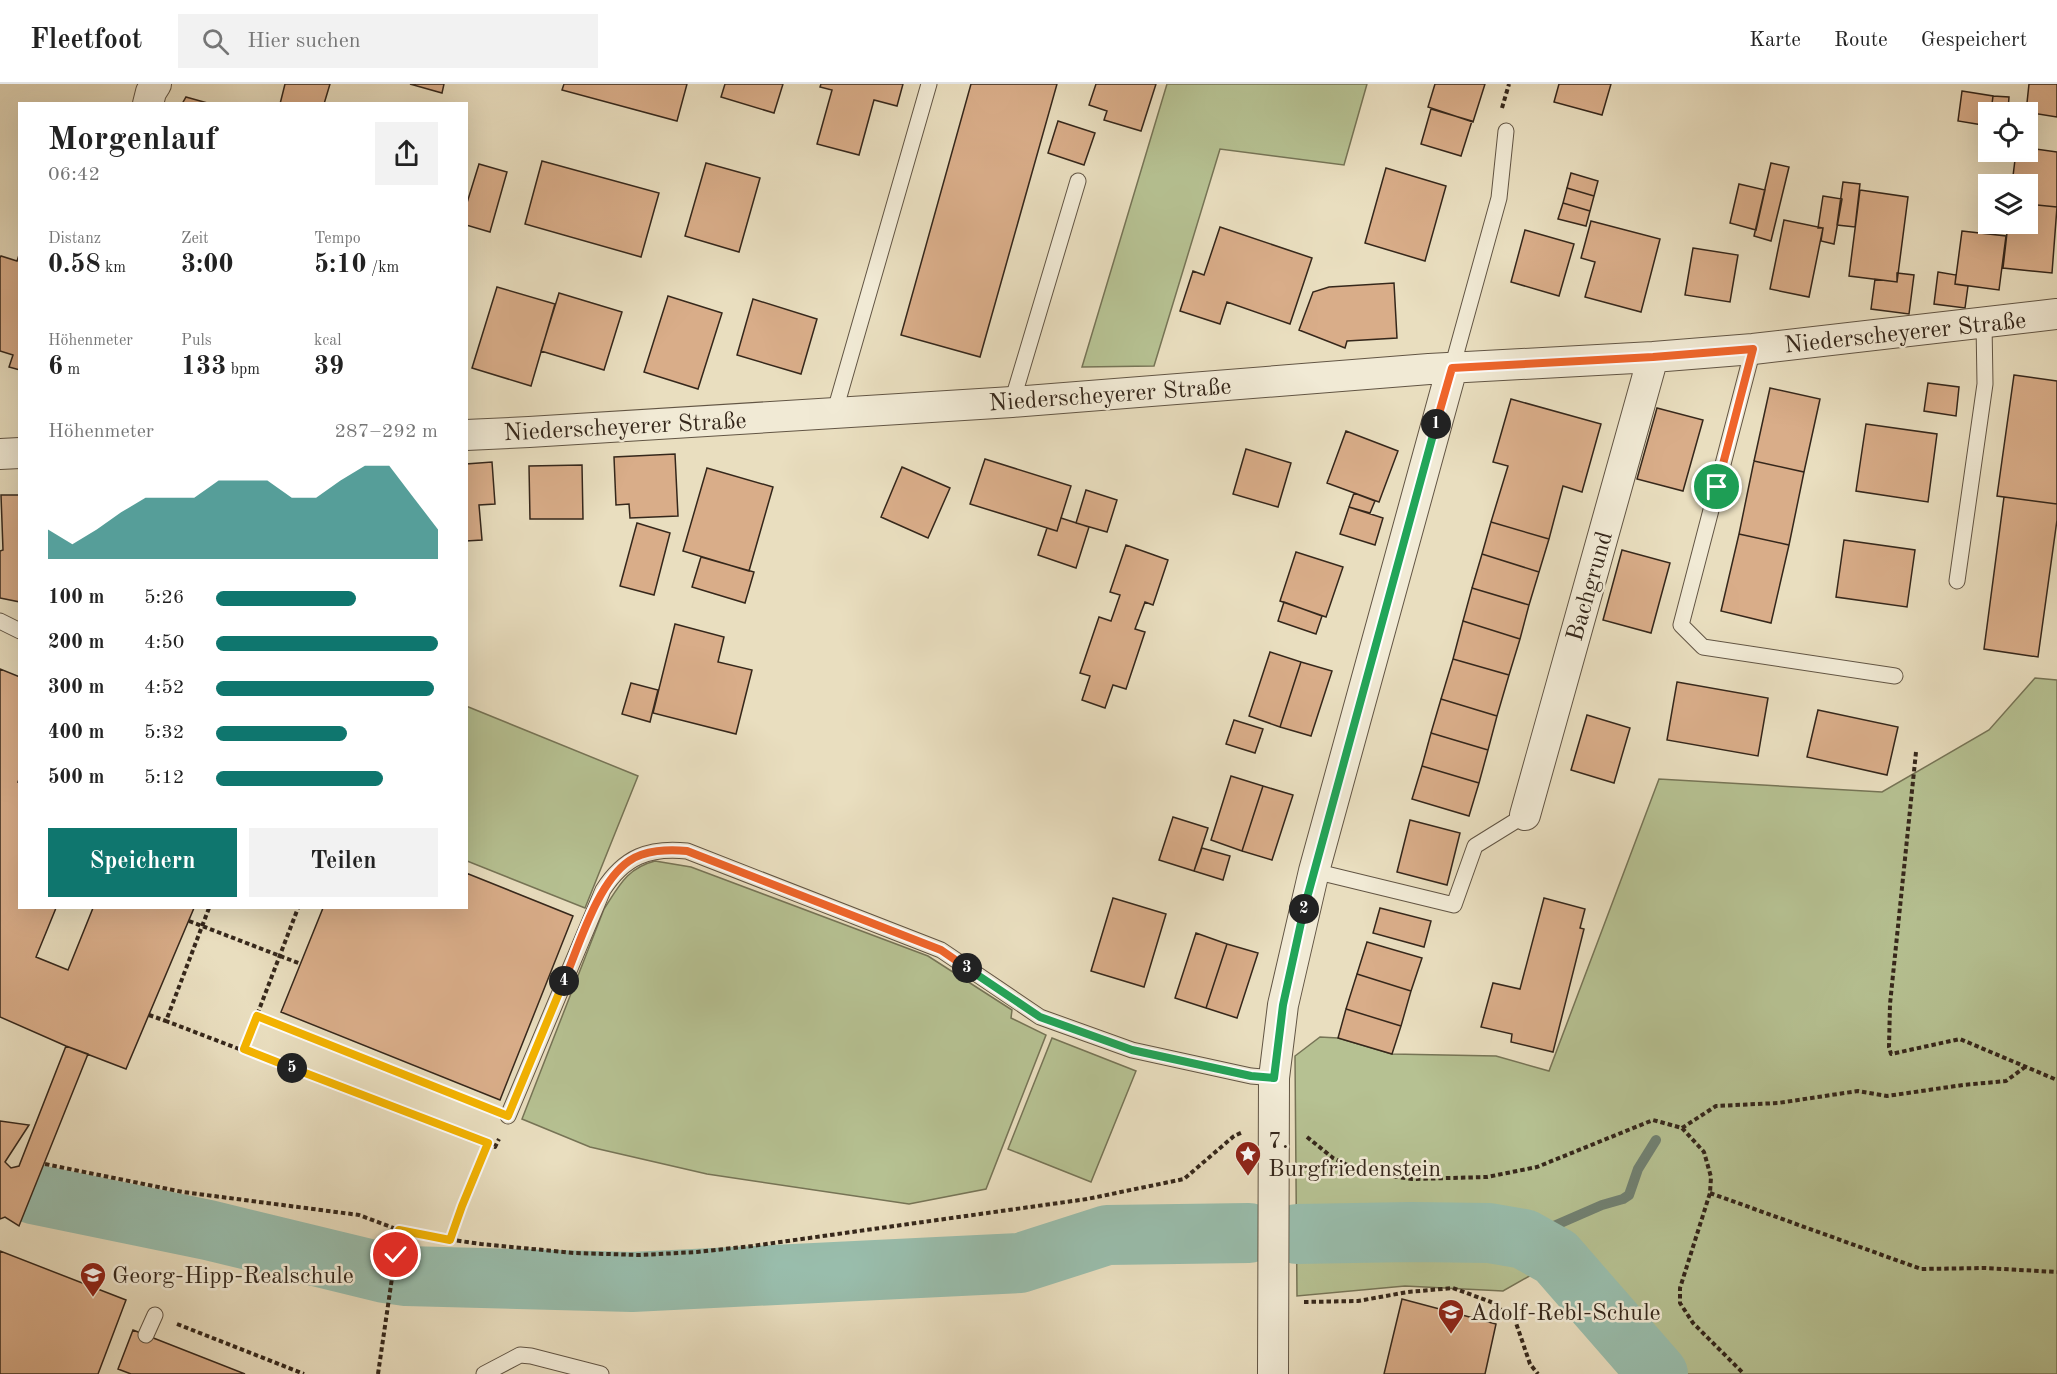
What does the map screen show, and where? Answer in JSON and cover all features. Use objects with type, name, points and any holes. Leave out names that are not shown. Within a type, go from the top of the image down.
[{"type":"street","points":[[148,102],[156,84]]},
{"type":"street","name":"Niederscheyerer Straße","points":[[468,435],[834,414],[1452,368],[1653,357],[1753,349],[2057,314]]},
{"type":"street","name":"Bachgrund","points":[[1525,815],[1653,357]]},
{"type":"street","points":[[1273,1374],[1274,1078],[1283,1005],[1314,871],[1452,368]]},
{"type":"street","points":[[0,454],[18,453]]},
{"type":"lane","points":[[834,414],[929,84]]},
{"type":"lane","points":[[1452,368],[1499,198],[1506,131]]},
{"type":"lane","points":[[1012,402],[1078,181]]},
{"type":"lane","points":[[1956,581],[1985,384],[1984,323]]},
{"type":"lane","name":"Niederscheyerer Straße","points":[[1753,349],[1681,625],[1703,647],[1895,676]]},
{"type":"lane","points":[[0,621],[18,630]]},
{"type":"lane","points":[[1314,871],[1454,905],[1475,846],[1525,815]]},
{"type":"lane","points":[[508,1116],[603,890],[612,876],[629,861],[638,856],[674,849],[687,851],[941,950],[1040,1017],[1132,1050],[1251,1076],[1274,1078]]},
{"type":"lane","points":[[146,1335],[155,1315]]},
{"type":"lane","points":[[484,1374],[520,1355],[602,1374]]},
{"type":"path","points":[[1916,752],[1890,1004],[1889,1047],[1891,1054],[1960,1039],[2057,1080]]},
{"type":"path","points":[[166,1021],[209,909]]},
{"type":"path","points":[[244,1049],[298,909]]},
{"type":"path","points":[[189,921],[300,964]]},
{"type":"path","points":[[149,1015],[244,1049],[495,1147]]},
{"type":"path","points":[[257,1016],[508,1116]]},
{"type":"path","points":[[1682,1128],[1716,1106],[1778,1103],[1858,1091],[1887,1096],[2006,1081],[2026,1067]]},
{"type":"path","points":[[1298,1130],[1333,1158],[1362,1172],[1412,1179],[1487,1177],[1537,1167],[1653,1120],[1682,1128],[1704,1152],[1711,1178],[1710,1193],[1680,1288],[1680,1303],[1693,1323],[1744,1374]]},
{"type":"path","points":[[45,1164],[183,1192],[359,1215],[399,1230],[450,1240],[574,1254],[640,1255],[752,1246],[1087,1199],[1184,1179],[1234,1136],[1249,1130]]},
{"type":"path","points":[[450,1240],[488,1143]]},
{"type":"path","points":[[1710,1193],[1921,1269],[1984,1268],[2057,1272]]},
{"type":"path","points":[[378,1374],[399,1230]]},
{"type":"path","points":[[1274,1295],[1358,1301],[1408,1292],[1453,1288],[1491,1302],[1515,1320],[1530,1364],[1538,1374]]},
{"type":"path","points":[[155,1315],[304,1374]]},
{"type":"green space","points":[[1167,84],[1367,84],[1344,165],[1220,149],[1154,366],[1082,367]]},
{"type":"green space","points":[[2035,678],[2057,680],[2057,1374],[1642,1374],[1540,1270],[1503,1291],[1405,1286],[1297,1296],[1295,1056],[1320,1037],[1338,1038],[1392,1054],[1496,1056],[1549,1071],[1659,779],[1882,792],[1989,730]]},
{"type":"green space","points":[[468,707],[638,776],[585,908],[468,861]]},
{"type":"green space","points":[[655,861],[691,867],[928,956],[1012,1010],[1011,1018],[1046,1035],[986,1189],[909,1204],[707,1174],[590,1147],[522,1119],[604,909],[619,886],[631,873]]},
{"type":"green space","points":[[1052,1038],[1136,1071],[1091,1182],[1008,1149]]},
{"type":"building","points":[[285,84],[330,84],[325,102],[280,102]]},
{"type":"building","points":[[410,84],[444,84],[442,93]]},
{"type":"building","points":[[564,84],[687,84],[677,121],[562,90]]},
{"type":"building","points":[[725,84],[783,84],[774,113],[721,97]]},
{"type":"building","points":[[821,84],[903,84],[897,106],[874,100],[859,155],[817,144],[832,90],[820,87]]},
{"type":"building","points":[[971,84],[1057,84],[980,357],[901,335]]},
{"type":"building","points":[[1096,84],[1156,84],[1141,131],[1104,120],[1107,111],[1089,105]]},
{"type":"building","points":[[1435,84],[1485,84],[1473,122],[1428,107]]},
{"type":"building","points":[[1559,84],[1611,84],[1602,115],[1554,102]]},
{"type":"building","points":[[2029,84],[2057,84],[2057,117],[2038,114],[2038,102],[2027,102]]},
{"type":"building","points":[[1962,91],[1993,96],[1992,102],[1978,102],[1978,124],[1958,121]]},
{"type":"building","points":[[1993,96],[2009,97],[2009,102],[1992,102]]},
{"type":"building","points":[[186,97],[204,102],[183,102]]},
{"type":"building","points":[[1431,109],[1472,121],[1461,156],[1421,144]]},
{"type":"building","points":[[1058,121],[1095,133],[1084,165],[1048,153]]},
{"type":"building","points":[[2038,149],[2057,152],[2057,207],[2038,205],[2038,174],[2013,174],[2015,162],[2038,162]]},
{"type":"building","points":[[542,161],[659,193],[641,257],[525,224]]},
{"type":"building","points":[[706,163],[760,178],[739,252],[685,236]]},
{"type":"building","points":[[1771,163],[1789,167],[1771,241],[1754,236]]},
{"type":"building","points":[[479,164],[507,172],[490,232],[468,226],[468,200]]},
{"type":"building","points":[[1386,168],[1446,186],[1425,261],[1365,243]]},
{"type":"building","points":[[1571,173],[1598,181],[1594,196],[1567,188]]},
{"type":"building","points":[[1843,182],[1860,184],[1855,227],[1837,225]]},
{"type":"building","points":[[1739,184],[1765,190],[1756,230],[1730,223]]},
{"type":"building","points":[[1567,188],[1594,196],[1590,211],[1563,203]]},
{"type":"building","points":[[1860,190],[1908,197],[1897,282],[1849,276]]},
{"type":"building","points":[[1823,196],[1842,199],[1834,244],[1821,241],[1823,228],[1818,228]]},
{"type":"building","points":[[1563,203],[1590,211],[1586,226],[1558,219]]},
{"type":"building","points":[[2038,205],[2057,207],[2052,273],[2003,268],[2007,234],[2038,234]]},
{"type":"building","points":[[1784,220],[1823,228],[1809,297],[1770,289]]},
{"type":"building","points":[[1591,221],[1660,239],[1641,312],[1585,297],[1595,262],[1581,258]]},
{"type":"building","points":[[1220,227],[1312,258],[1290,324],[1227,302],[1220,324],[1180,311],[1193,271],[1204,275]]},
{"type":"building","points":[[1525,230],[1574,244],[1559,296],[1511,282]]},
{"type":"building","points":[[1962,231],[2006,236],[1999,290],[1955,284]]},
{"type":"building","points":[[1693,248],[1738,255],[1730,302],[1685,295]]},
{"type":"building","points":[[1,256],[17,261],[18,258],[18,369],[9,367],[13,355],[0,351],[0,258]]},
{"type":"building","points":[[1938,272],[1956,275],[1955,284],[1968,286],[1965,308],[1934,304]]},
{"type":"building","points":[[1897,273],[1914,275],[1909,314],[1871,309],[1875,279],[1897,282]]},
{"type":"building","points":[[1394,283],[1397,338],[1347,341],[1345,348],[1299,330],[1313,292],[1329,287]]},
{"type":"building","points":[[497,287],[555,304],[531,386],[472,368]]},
{"type":"building","points":[[559,293],[622,312],[604,370],[541,351]]},
{"type":"building","points":[[668,296],[722,313],[698,389],[644,372]]},
{"type":"building","points":[[753,299],[817,319],[801,374],[737,355]]},
{"type":"building","points":[[2014,375],[2057,381],[2057,504],[1997,496]]},
{"type":"building","points":[[1928,383],[1959,387],[1956,416],[1924,411]]},
{"type":"building","points":[[1770,388],[1820,399],[1804,472],[1754,461]]},
{"type":"building","points":[[1511,399],[1601,424],[1582,492],[1563,486],[1549,539],[1491,522],[1508,466],[1493,462]]},
{"type":"building","points":[[1657,408],[1703,420],[1683,491],[1637,479]]},
{"type":"building","points":[[1866,424],[1937,434],[1928,502],[1856,491]]},
{"type":"building","points":[[1346,431],[1398,451],[1379,502],[1327,483]]},
{"type":"building","points":[[1246,449],[1291,463],[1278,507],[1233,494]]},
{"type":"building","points":[[675,454],[678,516],[630,518],[629,504],[616,505],[614,457]]},
{"type":"building","points":[[985,459],[1071,486],[1057,531],[970,504]]},
{"type":"building","points":[[1754,461],[1804,472],[1789,545],[1739,534]]},
{"type":"building","points":[[492,462],[495,504],[479,505],[482,540],[468,541],[468,464]]},
{"type":"building","points":[[582,465],[583,519],[530,519],[529,466]]},
{"type":"building","points":[[902,467],[950,488],[928,538],[881,517]]},
{"type":"building","points":[[707,468],[773,487],[749,571],[683,551]]},
{"type":"building","points":[[1086,490],[1117,500],[1107,532],[1076,523]]},
{"type":"building","points":[[1354,493],[1375,501],[1370,513],[1349,507]]},
{"type":"building","points":[[1,495],[18,495],[18,602],[0,598],[0,551],[3,550]]},
{"type":"building","points":[[2004,497],[2057,504],[2057,520],[2038,657],[1984,649]]},
{"type":"building","points":[[1349,507],[1383,518],[1375,545],[1340,534]]},
{"type":"building","points":[[1061,518],[1089,527],[1076,568],[1038,555],[1047,528],[1057,531]]},
{"type":"building","points":[[1491,522],[1549,539],[1539,572],[1482,554]]},
{"type":"building","points":[[637,523],[670,533],[654,595],[620,586]]},
{"type":"building","points":[[1739,534],[1789,545],[1771,623],[1721,611]]},
{"type":"building","points":[[1844,540],[1915,550],[1907,607],[1836,597]]},
{"type":"building","points":[[1126,545],[1168,560],[1153,605],[1145,602],[1135,629],[1145,632],[1126,689],[1113,685],[1105,708],[1082,700],[1090,676],[1080,673],[1099,617],[1111,621],[1120,595],[1110,592]]},
{"type":"building","points":[[1622,550],[1670,563],[1651,633],[1603,620]]},
{"type":"building","points":[[1296,552],[1343,567],[1326,617],[1280,601]]},
{"type":"building","points":[[1482,554],[1539,572],[1529,605],[1472,588]]},
{"type":"building","points":[[701,557],[754,572],[745,603],[692,587]]},
{"type":"building","points":[[1472,588],[1529,605],[1520,639],[1463,621]]},
{"type":"building","points":[[1284,602],[1322,616],[1316,634],[1278,621]]},
{"type":"building","points":[[1463,621],[1520,639],[1509,675],[1453,659]]},
{"type":"building","points":[[675,624],[724,637],[718,662],[752,670],[736,734],[653,713]]},
{"type":"building","points":[[1270,652],[1301,662],[1280,727],[1249,716]]},
{"type":"building","points":[[1453,659],[1509,675],[1497,716],[1441,699]]},
{"type":"building","points":[[1301,662],[1332,671],[1311,736],[1280,727]]},
{"type":"building","points":[[0,669],[18,676],[18,909],[56,909],[36,957],[68,970],[93,909],[194,909],[126,1069],[0,1017]]},
{"type":"building","points":[[1677,682],[1768,698],[1758,756],[1667,740]]},
{"type":"building","points":[[631,683],[658,690],[650,722],[622,714]]},
{"type":"building","points":[[1441,699],[1497,716],[1488,750],[1431,733]]},
{"type":"building","points":[[1818,710],[1898,727],[1887,775],[1807,757]]},
{"type":"building","points":[[1587,715],[1630,728],[1614,783],[1571,770]]},
{"type":"building","points":[[1234,720],[1263,729],[1255,753],[1226,744]]},
{"type":"building","points":[[1431,733],[1488,750],[1479,783],[1422,766]]},
{"type":"building","points":[[1422,766],[1479,783],[1469,816],[1412,799]]},
{"type":"building","points":[[1231,776],[1263,786],[1242,851],[1211,840]]},
{"type":"building","points":[[1263,786],[1293,795],[1272,860],[1242,851]]},
{"type":"building","points":[[1173,817],[1208,828],[1194,871],[1159,860]]},
{"type":"building","points":[[1410,820],[1460,833],[1447,885],[1397,872]]},
{"type":"building","points":[[1202,848],[1230,856],[1223,880],[1194,871]]},
{"type":"building","points":[[468,874],[573,916],[500,1100],[281,1012],[323,909],[468,909]]},
{"type":"building","points":[[1113,898],[1166,914],[1144,987],[1091,971]]},
{"type":"building","points":[[1544,898],[1585,909],[1580,928],[1584,929],[1553,1052],[1511,1042],[1512,1034],[1481,1027],[1493,983],[1520,989]]},
{"type":"building","points":[[1380,908],[1431,921],[1424,947],[1373,933]]},
{"type":"building","points":[[1196,933],[1227,944],[1206,1008],[1175,998]]},
{"type":"building","points":[[1367,942],[1422,958],[1411,991],[1357,974]]},
{"type":"building","points":[[1227,944],[1258,953],[1237,1018],[1206,1008]]},
{"type":"building","points":[[1357,974],[1411,991],[1401,1026],[1346,1009]]},
{"type":"building","points":[[1346,1009],[1401,1026],[1392,1054],[1338,1038]]},
{"type":"building","points":[[66,1046],[88,1054],[19,1226],[5,1217],[0,1219],[0,1121],[29,1125],[5,1162],[11,1168],[19,1166]]},
{"type":"building","points":[[0,1251],[126,1300],[98,1374],[0,1374]]},
{"type":"building","points":[[1402,1299],[1496,1324],[1485,1374],[1384,1374]]},
{"type":"building","points":[[133,1330],[245,1374],[131,1374],[118,1369]]},
{"type":"waterway","points":[[1524,1239],[1629,1195],[1638,1169],[1656,1140]]},
{"type":"waterway","points":[[33,1194],[208,1230],[385,1273],[406,1276],[632,1282],[1020,1263],[1107,1235],[1249,1233]]},
{"type":"waterway","points":[[1297,1234],[1489,1233],[1524,1239],[1556,1257],[1658,1374]]},
{"type":"place","name":"7. Burgfriedenstein","points":[[1248,1177]]},
{"type":"place","name":"Georg-Hipp-Realschule","points":[[93,1298]]},
{"type":"place","name":"Adolf-Rebl-Schule","points":[[1451,1335]]},
{"type":"route","points":[[396,1255],[399,1230],[450,1240],[488,1143],[244,1049],[257,1016],[508,1116],[603,890],[612,876],[629,861],[638,856],[661,851],[674,849],[687,851],[941,950],[1040,1017],[1132,1050],[1251,1076],[1274,1078],[1288,979],[1314,871],[1452,368],[1753,349],[1717,487]]}]
